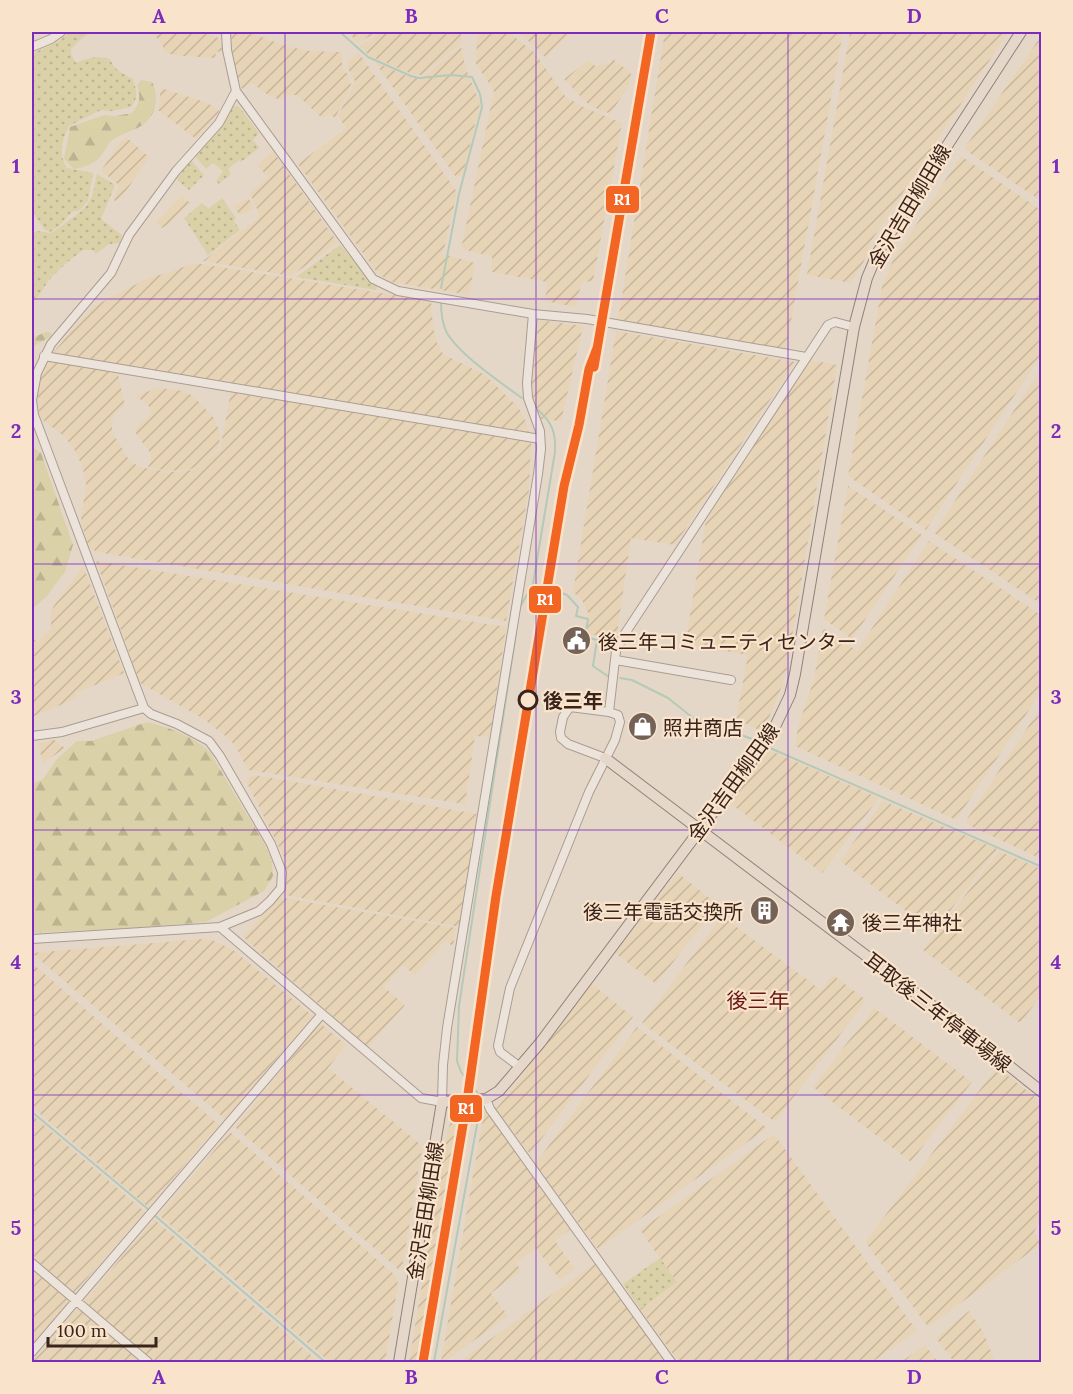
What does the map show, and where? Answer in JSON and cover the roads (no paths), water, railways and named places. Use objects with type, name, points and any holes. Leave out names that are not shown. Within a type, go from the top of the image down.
[{"type":"main road","name":"金沢吉田柳田線","points":[[486,1099],[499,1091],[540,1043],[771,735],[790,695],[804,630],[854,327],[867,278],[878,252],[1021,32]]},
{"type":"main road","name":"耳取後三年停車場線","points":[[605,758],[1041,1092]]},
{"type":"main road","points":[[442,1102],[486,1099]]},
{"type":"main road","name":"金沢吉田柳田線","points":[[399,1362],[442,1102]]},
{"type":"street","points":[[32,47],[61,32]]},
{"type":"street","points":[[216,32],[226,34],[236,91],[374,279],[398,291],[533,314],[587,319],[806,357]]},
{"type":"street","points":[[32,939],[220,927],[260,911],[281,888],[282,872],[271,844],[209,741],[144,708],[34,415],[32,400],[37,373],[51,344],[111,273],[129,235],[176,171],[219,123],[236,91]]},
{"type":"street","points":[[220,927],[422,1098],[442,1102],[447,1028],[535,494],[540,431],[528,398],[527,383],[533,314]]},
{"type":"street","points":[[609,712],[616,651],[624,635],[828,325],[834,322],[854,327]]},
{"type":"street","points":[[44,356],[540,439]]},
{"type":"street","points":[[32,437],[44,440]]},
{"type":"street","points":[[616,660],[731,680]]},
{"type":"street","points":[[519,1067],[500,1052],[498,1046],[510,988],[555,875],[605,758],[615,740],[620,722],[618,715],[609,712],[570,707],[564,714],[561,738],[568,744],[605,758]]},
{"type":"street","points":[[32,736],[62,732],[144,708]]},
{"type":"street","points":[[32,1352],[322,1014]]},
{"type":"street","points":[[486,1099],[490,1109],[671,1362]]},
{"type":"street","points":[[32,1263],[148,1362]]},
{"type":"waterway","points":[[340,32],[368,57],[411,76],[419,78],[451,75],[472,77],[480,94],[482,107],[459,194],[441,288]]},
{"type":"waterway","points":[[441,301],[444,326],[453,341],[482,368],[522,398]]},
{"type":"waterway","points":[[520,607],[533,584],[555,452],[552,428],[537,409]]},
{"type":"waterway","points":[[540,586],[546,586]]},
{"type":"waterway","points":[[557,591],[567,595],[578,607],[576,616],[588,619],[585,637],[597,640],[593,666],[609,677]]},
{"type":"waterway","points":[[480,1096],[461,1072],[457,1061],[459,1006],[516,633]]},
{"type":"waterway","points":[[620,678],[632,680],[668,698],[693,718],[758,741]]},
{"type":"waterway","points":[[770,748],[1042,867]]},
{"type":"waterway","points":[[434,1362],[480,1108]]},
{"type":"waterway","points":[[32,1112],[149,1210]]},
{"type":"waterway","points":[[153,1214],[325,1362]]},
{"type":"place","name":"後三年コミュニティセンター","points":[[577,641]]},
{"type":"place","name":"後三年","points":[[528,700]]},
{"type":"place","name":"照井商店","points":[[642,727]]},
{"type":"place","name":"後三年電話交換所","points":[[764,911]]},
{"type":"place","name":"後三年神社","points":[[841,922]]},
{"type":"district","name":"後三年","points":[[758,1000]]}]
